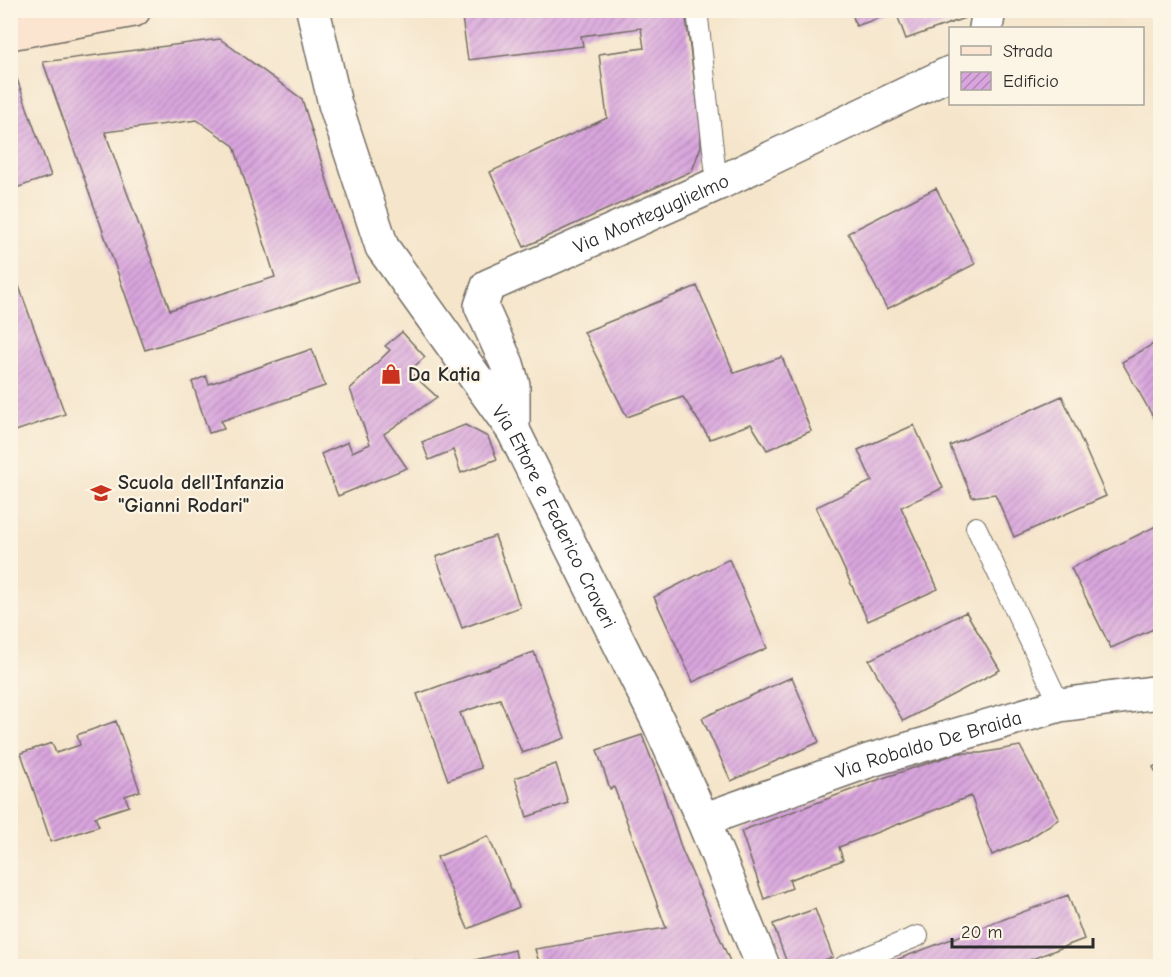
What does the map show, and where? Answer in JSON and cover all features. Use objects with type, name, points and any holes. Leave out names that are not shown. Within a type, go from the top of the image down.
[{"type":"street","points":[[10,33],[134,10]]},
{"type":"street","name":"Via Ettore e Federico Craveri","points":[[313,10],[335,104],[382,247],[513,430],[658,721],[704,820],[763,966]]},
{"type":"street","points":[[986,27],[989,10]]},
{"type":"street","name":"Via Monteguglielmo","points":[[513,430],[513,385],[507,364],[481,306],[488,286],[717,184],[949,74]]},
{"type":"street","name":"Via Robaldo De Braida","points":[[704,820],[870,760],[1060,705],[1161,692]]},
{"type":"lane","points":[[697,10],[717,184]]},
{"type":"lane","points":[[976,527],[1060,705]]},
{"type":"lane","points":[[844,966],[918,936]]},
{"type":"building","points":[[461,10],[685,10],[701,132],[701,146],[692,171],[524,247],[490,172],[607,118],[599,54],[644,48],[641,28],[581,36],[583,46],[468,60]]},
{"type":"building","points":[[851,10],[975,10],[976,14],[906,39],[896,12],[856,26]]},
{"type":"building","points":[[220,39],[302,99],[358,281],[284,307],[145,350],[43,62]],"holes":[[[197,120],[234,146],[275,277],[170,310],[105,132]]]},
{"type":"building","points":[[17,79],[51,176],[10,190],[10,81]]},
{"type":"building","points":[[936,188],[975,264],[887,309],[848,233]]},
{"type":"building","points":[[10,265],[65,414],[10,433]]},
{"type":"building","points":[[697,286],[734,373],[782,357],[811,431],[767,450],[751,424],[710,439],[683,397],[627,417],[584,332]]},
{"type":"building","points":[[402,332],[425,357],[409,371],[437,397],[384,434],[407,468],[338,496],[321,454],[348,442],[352,452],[370,444],[350,389],[390,350],[385,346]]},
{"type":"building","points":[[1160,340],[1160,429],[1122,362]]},
{"type":"building","points":[[312,349],[325,386],[221,421],[224,429],[209,433],[192,382],[206,376],[209,384]]},
{"type":"building","points":[[1062,396],[1106,496],[1014,537],[995,494],[972,497],[950,446]]},
{"type":"building","points":[[465,425],[488,437],[497,459],[461,473],[453,450],[429,460],[422,442]]},
{"type":"building","points":[[914,425],[943,488],[901,507],[938,589],[868,621],[816,507],[872,481],[858,450]]},
{"type":"building","points":[[1156,526],[1160,537],[1160,626],[1111,648],[1071,568]]},
{"type":"building","points":[[495,536],[520,607],[462,628],[436,557]]},
{"type":"building","points":[[729,559],[767,648],[693,682],[654,597]]},
{"type":"building","points":[[966,612],[1000,670],[903,721],[869,660]]},
{"type":"building","points":[[534,652],[565,738],[522,753],[500,699],[460,713],[481,768],[448,780],[417,694]]},
{"type":"building","points":[[792,677],[819,742],[731,781],[702,718]]},
{"type":"building","points":[[116,721],[140,791],[125,796],[129,806],[95,817],[99,826],[51,842],[21,753],[52,743],[56,753],[80,745],[77,735]]},
{"type":"building","points":[[642,735],[682,850],[732,966],[540,966],[535,949],[666,928],[614,787],[610,789],[597,750]]},
{"type":"building","points":[[1020,746],[1059,819],[1027,840],[992,855],[971,796],[839,847],[843,860],[789,880],[792,888],[764,899],[741,831],[883,778],[959,753],[981,753]]},
{"type":"building","points":[[1160,763],[1160,780],[1153,767]]},
{"type":"building","points":[[556,764],[568,803],[527,817],[515,778]]},
{"type":"building","points":[[488,836],[519,907],[468,929],[437,857]]},
{"type":"building","points":[[1068,895],[1084,939],[1014,966],[880,966]]},
{"type":"building","points":[[815,909],[833,957],[808,966],[788,966],[773,924]]},
{"type":"building","points":[[515,950],[518,966],[452,966]]},
{"type":"building","points":[[416,960],[416,966],[375,966],[375,965]]},
{"type":"place","name":"Da Katia","points":[[391,374]]},
{"type":"place","name":"Scuola dell'Infanzia \"Gianni Rodari\"","points":[[101,493]]}]
